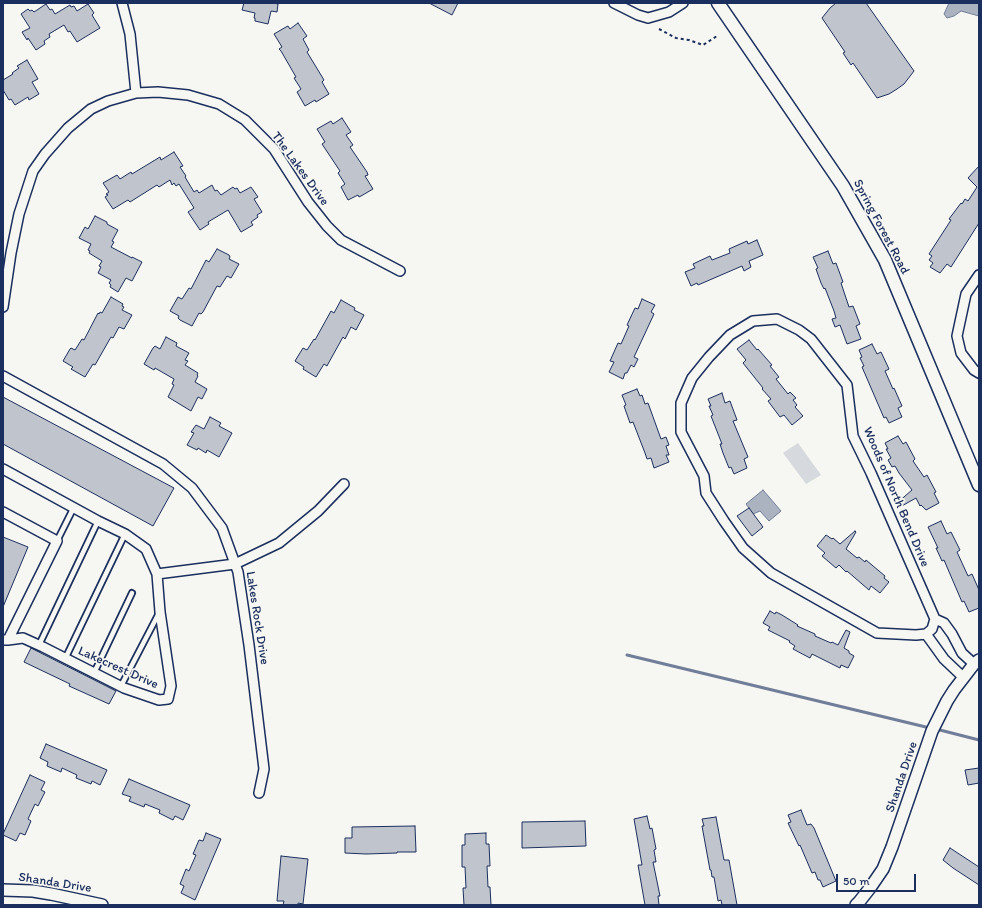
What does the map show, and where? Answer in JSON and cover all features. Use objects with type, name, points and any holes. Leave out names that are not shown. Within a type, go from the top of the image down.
[{"type":"main road","name":"Spring Forest Road","points":[[718,3],[843,186],[885,260],[979,485]]},
{"type":"street","points":[[122,3],[130,34],[136,93]]},
{"type":"street","points":[[614,3],[638,15],[648,18],[669,12],[683,3]]},
{"type":"street","name":"The Lakes Drive","points":[[3,307],[7,252],[33,171],[45,154],[68,128],[91,109],[108,101],[136,93],[158,92],[188,95],[218,104],[245,120],[274,149],[308,202],[327,226],[341,240],[400,271]]},
{"type":"street","points":[[979,275],[966,294],[957,336],[961,353],[974,370],[979,373]]},
{"type":"street","name":"Woods of North Bend Drive","points":[[926,634],[916,635],[877,633],[771,573],[743,548],[706,493],[704,476],[682,432],[680,403],[692,378],[709,357],[730,335],[753,321],[777,319],[799,330],[811,339],[847,385],[853,436],[871,473],[935,619],[944,623],[962,652],[976,662]]},
{"type":"street","name":"Lakes Rock Drive","points":[[3,376],[163,464],[192,488],[222,528],[238,572],[250,645],[264,769],[260,793]]},
{"type":"street","name":"Lakecrest Drive","points":[[3,469],[124,534],[146,549],[157,574],[160,612],[170,686],[168,699],[159,700],[121,686],[23,638],[6,640]]},
{"type":"street","points":[[157,574],[235,564],[279,542],[318,511],[344,484]]},
{"type":"street","points":[[3,512],[57,541]]},
{"type":"street","name":"Lakecrest Drive","points":[[6,640],[57,541]]},
{"type":"street","points":[[935,619],[932,629],[926,634],[944,659],[964,678]]},
{"type":"street","name":"Shanda Drive","points":[[856,905],[883,869],[932,731],[947,701],[976,662]]},
{"type":"street","name":"Shanda Drive","points":[[3,890],[34,891],[102,905]]},
{"type":"lane","points":[[57,541],[74,507]]},
{"type":"lane","points":[[39,646],[98,521]]},
{"type":"lane","points":[[65,659],[124,534]]},
{"type":"lane","points":[[94,673],[132,593]]},
{"type":"lane","points":[[121,686],[160,612]]},
{"type":"path","points":[[659,29],[676,38],[689,40],[703,45],[717,36]]},
{"type":"shaded area","points":[[949,3],[979,3],[979,16],[961,11],[954,16],[947,18],[944,14]]},
{"type":"shaded area","points":[[798,443],[821,475],[806,484],[783,453]]},
{"type":"shaded area","points":[[763,490],[781,511],[769,521],[760,511],[753,514],[746,504]]},
{"type":"building","points":[[244,3],[278,4],[277,12],[271,11],[268,24],[255,21],[255,13],[242,10]]},
{"type":"building","points":[[429,3],[458,3],[452,15]]},
{"type":"building","points":[[836,3],[866,3],[914,71],[904,84],[889,94],[877,98],[853,63],[851,65],[843,53],[845,52],[822,18]]},
{"type":"building","points":[[46,4],[55,14],[70,5],[71,7],[74,6],[77,11],[88,4],[94,13],[92,15],[100,28],[77,42],[64,25],[49,34],[50,37],[44,41],[45,44],[36,50],[22,32],[30,28],[21,14],[28,9],[34,12]]},
{"type":"building","points":[[298,23],[307,36],[303,39],[309,50],[307,52],[324,80],[322,82],[329,94],[316,102],[315,100],[305,106],[297,92],[301,89],[294,78],[296,77],[279,49],[282,47],[274,34],[288,26],[290,29]]},
{"type":"building","points":[[27,60],[38,79],[32,82],[39,94],[29,100],[28,97],[15,105],[11,99],[9,100],[3,90],[3,80],[19,68],[17,66]]},
{"type":"building","points":[[342,118],[351,132],[346,135],[353,145],[350,147],[367,172],[368,175],[365,176],[373,189],[359,197],[358,195],[348,200],[341,187],[345,184],[338,173],[340,171],[322,144],[325,142],[317,129],[331,121],[333,124]]},
{"type":"building","points":[[174,152],[183,166],[180,167],[194,192],[197,190],[199,193],[212,185],[215,191],[217,190],[221,195],[233,187],[235,189],[237,188],[240,193],[251,187],[258,197],[254,199],[262,212],[251,222],[253,225],[241,232],[228,210],[208,222],[209,224],[200,230],[188,212],[194,208],[179,184],[176,186],[174,183],[172,185],[170,180],[159,187],[157,185],[130,202],[128,200],[113,209],[105,197],[109,192],[103,183],[117,175],[120,179],[131,172],[132,174],[160,157],[161,160]]},
{"type":"building","points":[[979,166],[979,223],[951,267],[947,264],[940,273],[930,267],[933,263],[929,260],[932,256],[929,254],[951,220],[949,219],[965,199],[968,201],[977,187],[968,178]]},
{"type":"building","points":[[95,216],[118,230],[112,241],[114,242],[111,247],[142,262],[132,281],[126,278],[118,292],[110,287],[111,285],[109,283],[111,280],[98,273],[101,267],[99,266],[102,261],[89,253],[90,251],[88,250],[91,244],[79,238],[85,227],[88,229]]},
{"type":"building","points":[[757,240],[763,255],[749,261],[751,267],[744,271],[742,266],[698,285],[697,283],[691,286],[685,272],[695,268],[693,264],[710,256],[712,260],[730,253],[729,249],[747,241],[748,244]]},
{"type":"building","points":[[217,249],[229,255],[229,259],[239,264],[231,278],[227,276],[220,287],[217,286],[203,312],[201,314],[199,313],[192,326],[180,320],[178,318],[179,316],[170,311],[178,297],[182,299],[189,288],[191,289],[206,260],[209,262]]},
{"type":"building","points":[[828,251],[833,264],[836,263],[843,282],[841,283],[849,307],[853,306],[860,324],[856,326],[861,339],[847,344],[840,325],[835,327],[832,319],[836,318],[834,311],[825,288],[824,289],[821,283],[816,269],[818,268],[813,257]]},
{"type":"building","points":[[111,297],[123,304],[122,306],[124,307],[122,310],[132,315],[124,329],[119,327],[113,338],[111,337],[95,365],[93,364],[85,377],[71,369],[73,367],[63,361],[71,348],[75,350],[82,339],[84,340],[98,313],[102,313]]},
{"type":"building","points":[[642,299],[655,305],[651,312],[654,314],[634,357],[638,359],[634,367],[631,365],[627,373],[625,373],[623,379],[609,372],[614,362],[610,361],[618,343],[621,344],[629,326],[627,325],[635,308],[638,309]]},
{"type":"building","points":[[341,300],[355,308],[354,310],[364,315],[356,330],[351,327],[345,339],[343,337],[327,366],[324,364],[316,377],[303,369],[304,367],[295,361],[303,348],[307,350],[314,339],[315,340],[331,311],[334,313]]},
{"type":"building","points":[[166,337],[177,343],[176,346],[189,353],[185,360],[188,361],[185,365],[198,373],[195,382],[207,389],[202,399],[198,397],[191,411],[168,397],[174,385],[172,384],[174,379],[155,368],[154,370],[144,364],[153,348],[155,346],[160,349]]},
{"type":"building","points":[[749,340],[772,365],[770,366],[779,377],[776,379],[788,394],[790,392],[796,398],[793,400],[797,405],[795,407],[803,416],[792,425],[784,415],[780,417],[768,401],[771,399],[743,363],[746,360],[737,349]]},
{"type":"building","points":[[872,344],[877,354],[881,352],[889,369],[885,371],[902,406],[898,408],[902,417],[889,423],[886,417],[884,418],[862,367],[864,366],[860,358],[862,357],[859,350]]},
{"type":"building","points":[[637,389],[640,396],[642,395],[645,404],[648,403],[661,439],[666,437],[669,445],[666,446],[669,455],[666,455],[669,462],[654,468],[651,458],[647,459],[633,422],[630,423],[624,406],[626,405],[622,395]]},
{"type":"building","points":[[722,393],[725,403],[730,401],[737,420],[733,421],[748,457],[744,459],[747,468],[734,474],[731,467],[729,468],[723,453],[720,444],[722,444],[711,416],[713,415],[709,406],[711,406],[708,399]]},
{"type":"building","points":[[3,397],[174,488],[153,526],[3,444]]},
{"type":"building","points":[[210,417],[221,423],[219,426],[232,433],[219,457],[207,450],[206,453],[198,448],[197,450],[187,445],[194,433],[191,432],[196,425],[204,429]]},
{"type":"building","points":[[898,436],[903,444],[906,442],[915,459],[913,461],[924,477],[927,475],[936,492],[934,493],[939,503],[926,510],[921,505],[920,506],[916,498],[900,507],[897,503],[912,490],[895,466],[892,467],[888,460],[891,458],[886,449],[888,449],[885,443]]},
{"type":"building","points":[[749,508],[763,527],[752,536],[737,516]]},
{"type":"building","points":[[941,521],[947,534],[951,532],[960,550],[957,552],[968,576],[972,574],[979,590],[979,608],[969,612],[964,601],[962,602],[944,560],[942,561],[936,548],[938,548],[928,527]]},
{"type":"building","points":[[855,531],[856,532],[846,549],[857,558],[859,557],[865,562],[866,560],[885,576],[884,578],[889,582],[880,593],[871,586],[869,590],[839,565],[836,568],[822,556],[825,553],[817,546],[826,535],[832,539],[833,538],[840,544]]},
{"type":"building","points":[[3,537],[28,547],[3,607]]},
{"type":"building","points":[[770,611],[775,614],[776,612],[782,615],[798,625],[797,626],[815,634],[815,636],[838,645],[846,630],[850,632],[844,648],[854,656],[848,668],[841,665],[840,668],[812,654],[810,658],[793,649],[795,646],[789,642],[790,641],[768,630],[770,627],[763,623]]},
{"type":"building","points":[[31,648],[116,691],[109,704],[69,686],[70,684],[24,662]]},
{"type":"building","points":[[46,744],[107,770],[100,785],[92,781],[91,784],[76,778],[77,775],[62,768],[61,772],[47,766],[48,762],[40,758]]},
{"type":"building","points":[[979,768],[979,783],[968,785],[965,770]]},
{"type":"building","points":[[30,775],[45,782],[41,790],[45,792],[38,806],[35,804],[28,819],[31,821],[25,835],[20,833],[16,841],[3,834]]},
{"type":"building","points":[[129,779],[190,805],[183,820],[175,816],[173,820],[159,813],[160,810],[145,804],[144,807],[129,801],[131,797],[122,794]]},
{"type":"building","points":[[801,810],[807,825],[811,824],[814,828],[836,881],[823,887],[815,872],[812,873],[800,845],[799,846],[788,823],[791,822],[788,815]]},
{"type":"building","points":[[647,816],[650,829],[652,828],[656,849],[654,850],[656,862],[653,862],[660,896],[658,896],[659,905],[645,905],[638,865],[642,865],[634,819]]},
{"type":"building","points":[[716,817],[724,860],[729,860],[737,905],[722,905],[721,900],[718,901],[714,877],[712,877],[710,870],[702,819]]},
{"type":"building","points":[[585,821],[586,846],[522,848],[522,822]]},
{"type":"building","points":[[415,826],[416,852],[366,854],[345,853],[345,838],[352,838],[352,827]]},
{"type":"building","points":[[206,833],[221,839],[195,900],[181,893],[184,886],[180,884],[186,869],[189,871],[196,855],[193,854],[199,840],[203,841]]},
{"type":"building","points":[[486,833],[486,844],[489,844],[490,866],[487,866],[491,905],[464,905],[463,888],[466,888],[465,867],[462,867],[462,845],[465,845],[465,834]]},
{"type":"building","points":[[950,848],[979,867],[979,885],[943,860]]},
{"type":"building","points":[[281,856],[308,859],[303,904],[298,903],[298,905],[283,905],[284,901],[277,901]]},
{"type":"waterway","points":[[627,655],[930,728]]},
{"type":"waterway","points":[[936,729],[979,740]]}]
